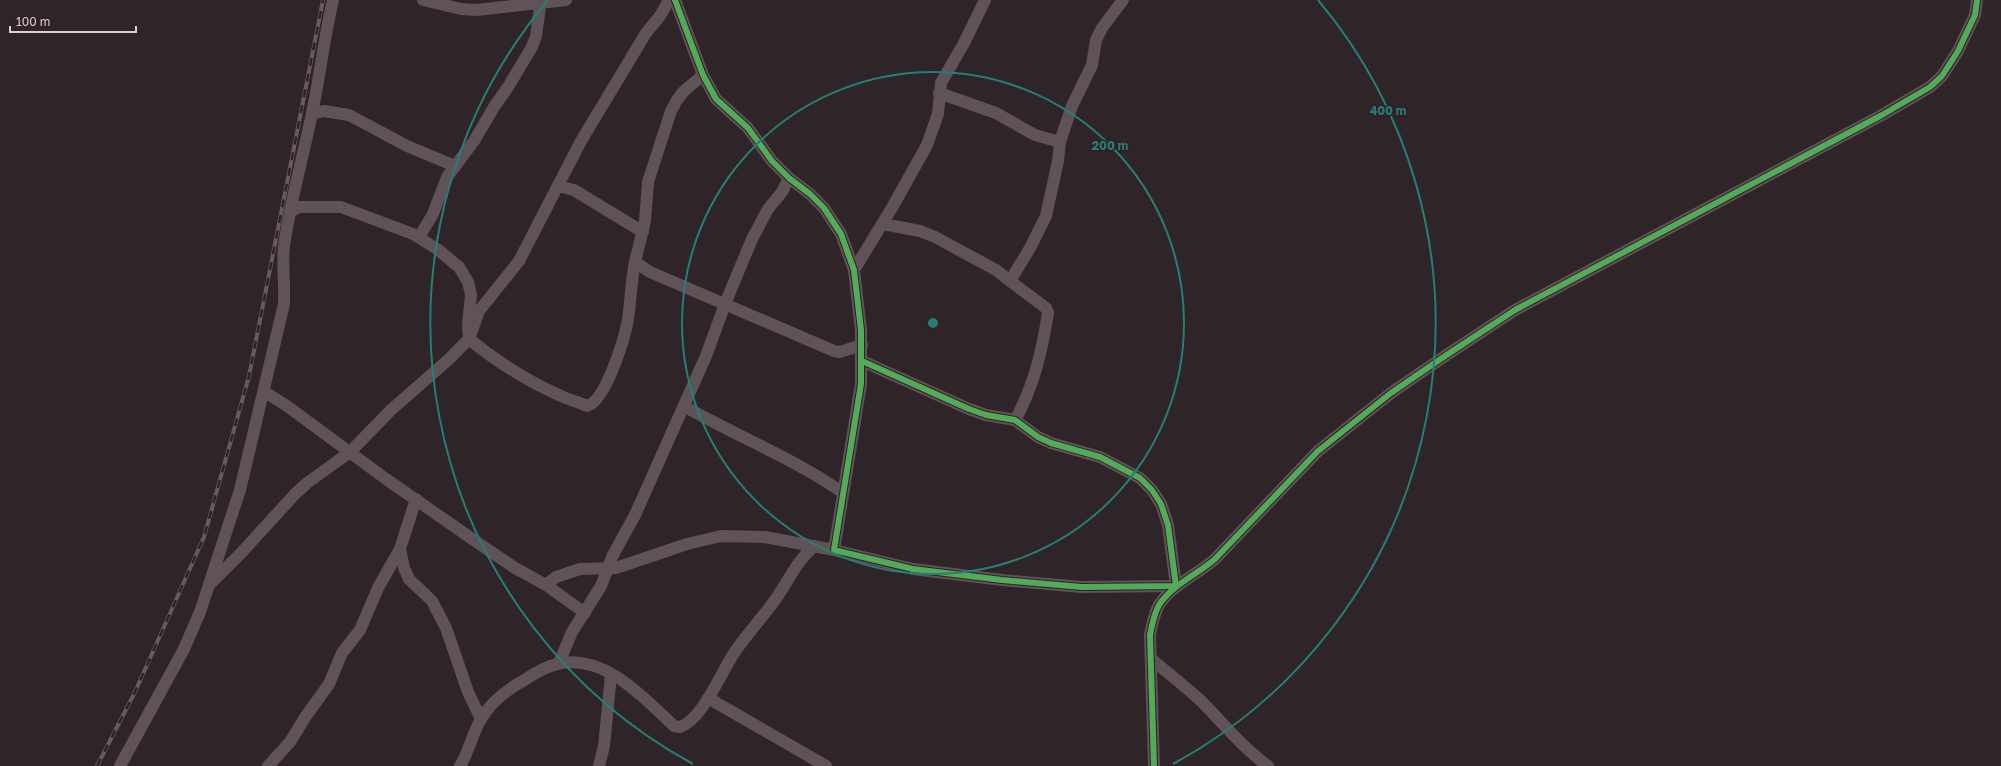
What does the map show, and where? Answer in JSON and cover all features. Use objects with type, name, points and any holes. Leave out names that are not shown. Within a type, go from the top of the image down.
[{"type":"street","points":[[120,766],[184,649],[209,584],[240,490],[265,392],[284,304],[285,286],[283,262],[290,212],[312,114],[333,0]]},
{"type":"street","points":[[423,0],[461,9],[476,10],[502,8],[541,1],[566,0]]},
{"type":"street","points":[[209,584],[243,551],[295,494],[307,483],[350,452],[391,410],[448,360],[469,338],[479,312],[519,261],[597,113],[646,32],[660,16],[669,0]]},
{"type":"street","points":[[675,0],[703,75],[716,98],[748,128],[772,161],[789,178],[810,194],[833,220],[841,234],[854,270],[862,345],[862,361],[858,405],[842,492],[834,550]]},
{"type":"street","points":[[854,270],[883,224],[934,130],[938,114],[939,93],[944,76],[964,43],[986,0]]},
{"type":"street","points":[[1010,281],[1030,248],[1046,216],[1058,161],[1060,142],[1072,106],[1092,65],[1099,34],[1123,0]]},
{"type":"street","points":[[1154,766],[1150,635],[1154,617],[1160,604],[1176,586],[1201,571],[1215,559],[1318,451],[1391,392],[1516,310],[1882,115],[1930,87],[1942,76],[1958,50],[1975,16],[1977,0]]},
{"type":"street","points":[[419,237],[433,214],[447,178],[474,141],[494,106],[508,87],[532,47],[536,36],[541,1]]},
{"type":"street","points":[[290,212],[299,207],[341,207],[419,237],[459,267],[466,277],[471,295],[468,326],[469,338],[487,353],[519,374],[563,397],[587,406],[591,405],[599,396],[611,372],[624,338],[628,319],[632,276],[647,209],[648,182],[671,111],[684,91],[703,75]]},
{"type":"street","points":[[939,93],[996,113],[1035,135],[1060,142]]},
{"type":"street","points":[[312,114],[324,111],[349,115],[407,146],[456,166]]},
{"type":"street","points":[[559,663],[572,632],[601,586],[607,568],[627,530],[684,406],[706,356],[724,304],[760,221],[782,192],[789,178]]},
{"type":"street","points":[[558,186],[574,190],[643,232]]},
{"type":"street","points":[[883,224],[920,232],[935,237],[996,270],[1046,308],[1048,313],[1038,366],[1028,394],[1015,420]]},
{"type":"street","points":[[635,262],[650,272],[834,351],[840,352],[862,345]]},
{"type":"street","points":[[862,361],[969,409],[986,415],[1015,420],[1038,437],[1051,443],[1100,456],[1140,478],[1152,490],[1161,504],[1168,524],[1176,586]]},
{"type":"street","points":[[265,392],[287,406],[481,546],[515,568],[546,585],[585,613]]},
{"type":"street","points":[[684,406],[717,425],[807,471],[842,492]]},
{"type":"street","points":[[268,766],[290,742],[306,716],[329,684],[342,653],[360,630],[378,588],[400,549],[416,499]]},
{"type":"street","points":[[546,585],[556,577],[580,569],[616,568],[687,544],[721,536],[765,537],[834,550],[913,569],[1002,580],[1082,587],[1176,586]]},
{"type":"street","points":[[460,766],[481,719],[492,704],[507,690],[534,674],[559,663],[593,664],[628,685],[674,726],[680,727],[690,722],[708,698],[736,651],[775,600],[802,557],[814,546]]},
{"type":"street","points":[[400,549],[404,568],[409,579],[432,601],[446,628],[471,699],[481,719]]},
{"type":"street","points":[[1151,659],[1202,702],[1239,742],[1268,766]]},
{"type":"street","points":[[601,764],[611,675]]},
{"type":"street","points":[[708,698],[826,766]]},
{"type":"railway","points":[[97,766],[135,692],[204,537],[249,376],[323,0]]},
{"type":"cycle path","points":[[675,0],[703,75],[716,99],[748,128],[772,161],[789,178],[810,194],[824,208],[841,234],[854,270],[861,330],[861,384],[834,550],[913,569],[1002,580],[1082,587],[1176,586],[1168,525],[1161,504],[1152,490],[1140,478],[1100,457],[1051,443],[1038,437],[1015,420],[986,415],[969,409],[862,361]]},
{"type":"cycle path","points":[[1154,766],[1150,635],[1154,616],[1159,605],[1171,591],[1215,559],[1318,451],[1391,393],[1515,310],[1882,115],[1930,87],[1942,76],[1958,51],[1975,15],[1977,0]]}]
